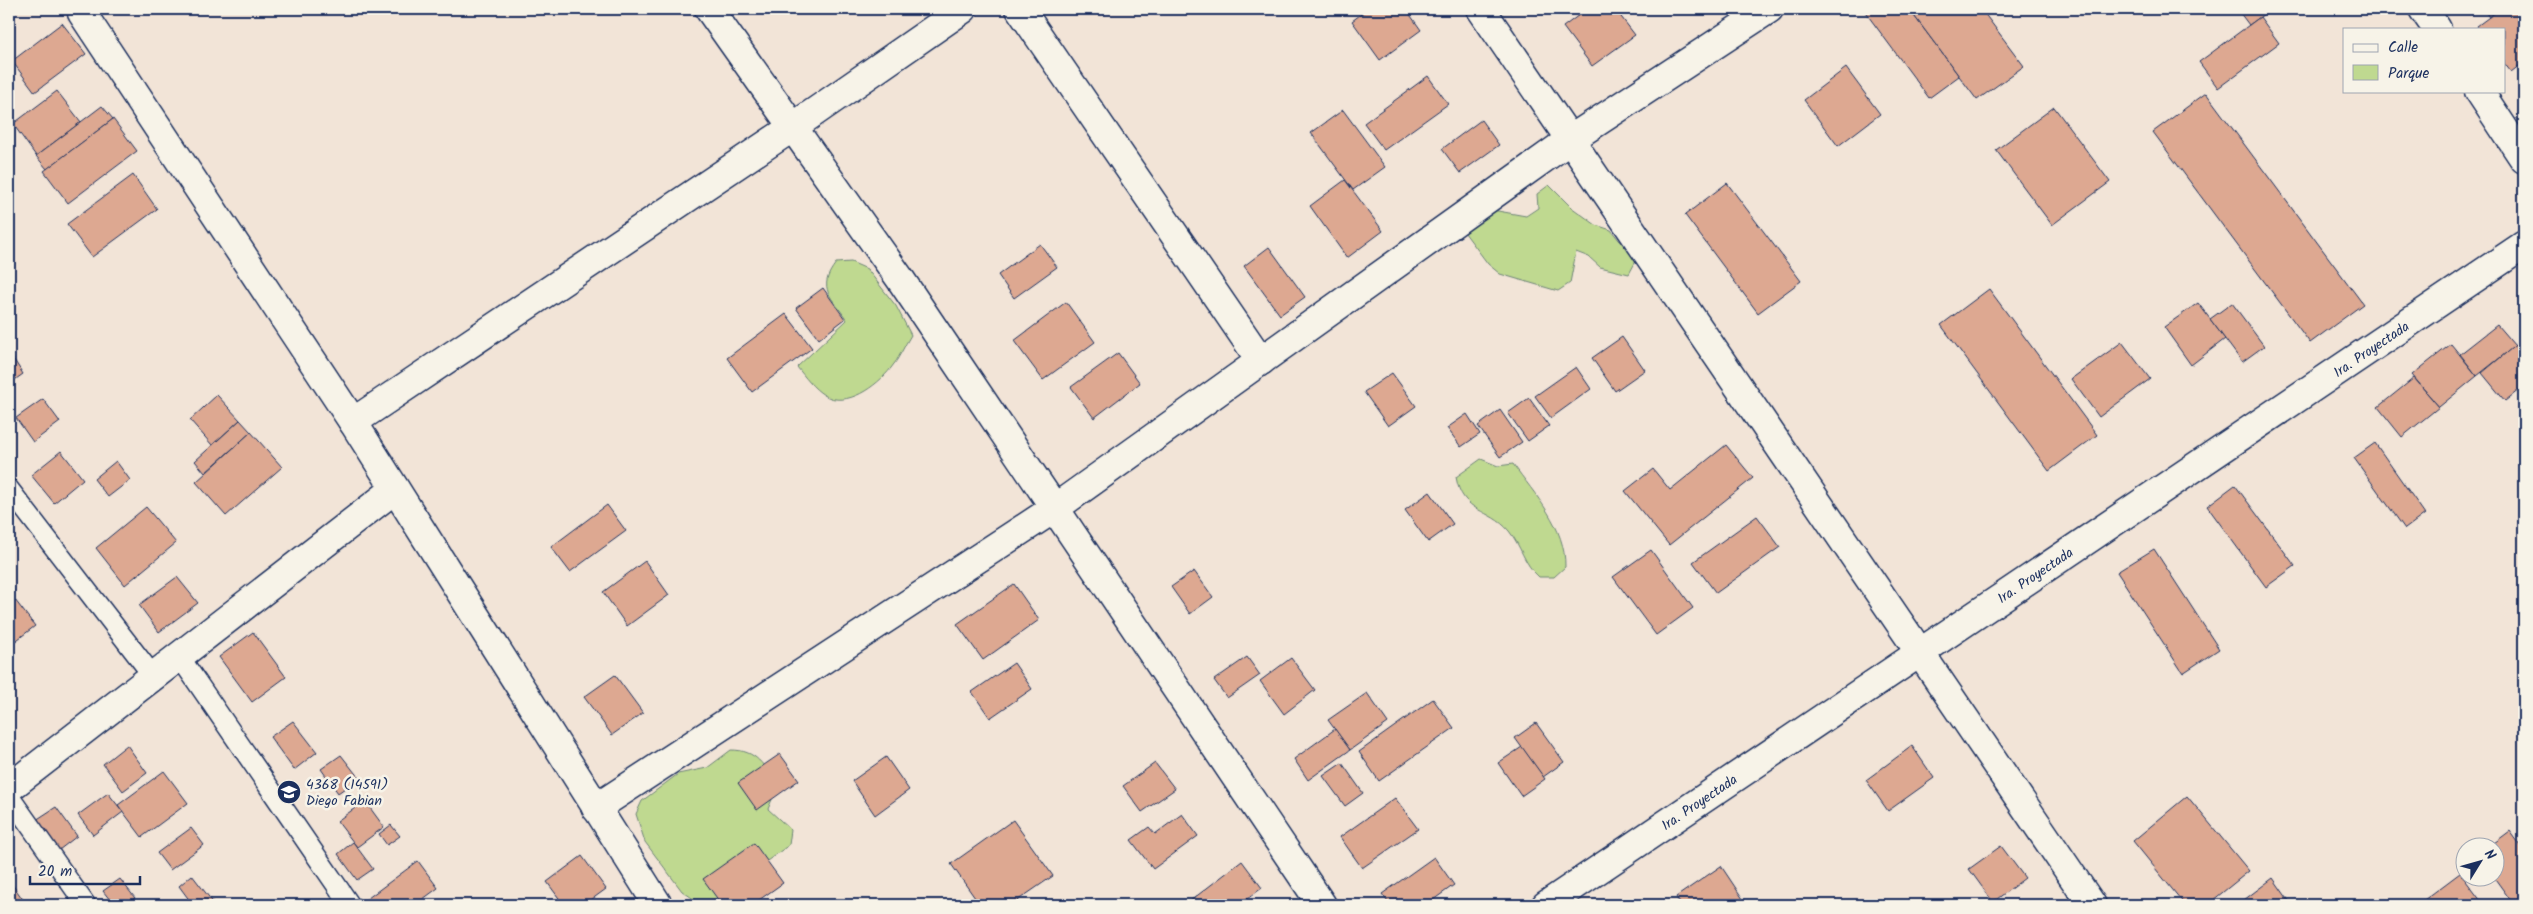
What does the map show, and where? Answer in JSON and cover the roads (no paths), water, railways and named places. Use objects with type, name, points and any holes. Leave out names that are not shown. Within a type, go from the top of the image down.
[{"type":"street","points":[[88,9],[82,14],[353,422],[658,905]]},
{"type":"street","points":[[710,9],[902,280],[1322,905]]},
{"type":"street","points":[[353,422],[793,127],[963,9]]},
{"type":"street","points":[[1020,9],[1260,361]]},
{"type":"street","points":[[1481,9],[2092,905]]},
{"type":"street","points":[[596,808],[1055,508],[1571,139],[1769,9]]},
{"type":"street","points":[[2423,9],[2436,28]]},
{"type":"street","points":[[2480,92],[2524,159]]},
{"type":"street","name":"1ra. Proyectada","points":[[1546,905],[2524,245]]},
{"type":"street","points":[[9,788],[395,489]]},
{"type":"lane","points":[[9,489],[153,676]]},
{"type":"lane","points":[[179,656],[350,905]]},
{"type":"lane","points":[[9,796],[86,905]]},
{"type":"place","name":"4368 (14591) Diego Fabian","points":[[289,792]]}]
